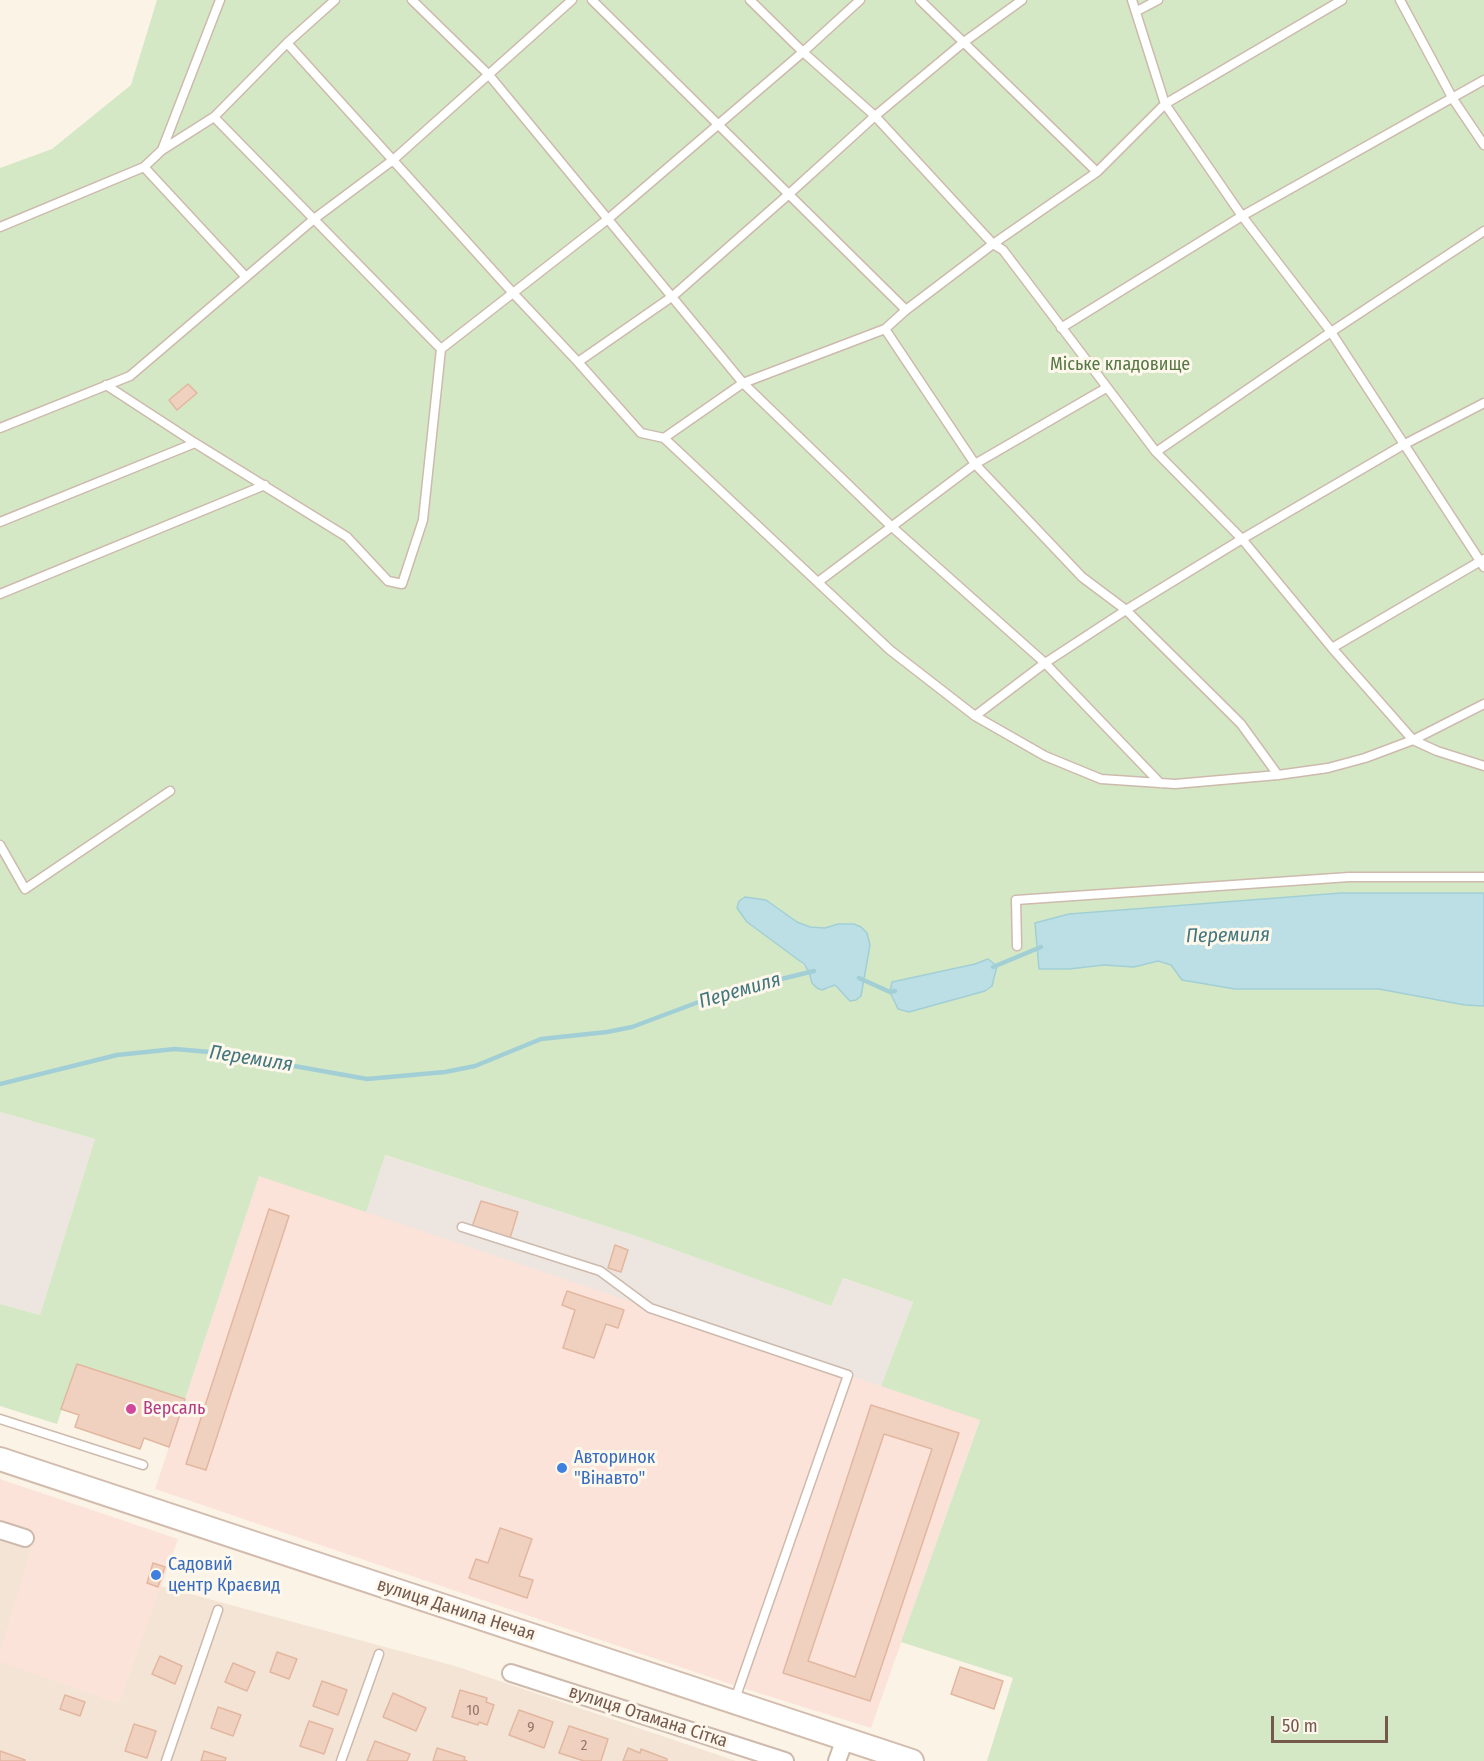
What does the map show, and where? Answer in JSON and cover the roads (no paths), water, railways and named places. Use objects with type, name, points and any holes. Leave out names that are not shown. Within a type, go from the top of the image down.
[{"type":"main road","name":"вулиця Данила Нечая","points":[[0,1459],[912,1761]]},
{"type":"street","points":[[0,1530],[25,1538]]},
{"type":"street","name":"вулиця Отамана Сітка","points":[[511,1673],[785,1761]]},
{"type":"street","points":[[837,1761],[845,1739]]},
{"type":"lane","points":[[162,150],[220,0]]},
{"type":"lane","points":[[0,227],[144,167],[162,150],[214,117],[287,43],[335,0]]},
{"type":"lane","points":[[412,0],[489,75],[673,296],[743,384],[891,526],[1045,663],[1160,783]]},
{"type":"lane","points":[[0,428],[130,376],[314,219],[393,160],[572,0]]},
{"type":"lane","points":[[592,0],[906,310]]},
{"type":"lane","points":[[750,0],[803,52],[875,116],[993,244],[1003,250],[1156,452],[1242,539],[1332,648],[1413,740],[1437,751],[1484,766]]},
{"type":"lane","points":[[106,385],[347,537],[388,581],[402,584],[423,520],[441,349],[608,219],[803,52],[860,0]]},
{"type":"lane","points":[[920,0],[1097,172]]},
{"type":"lane","points":[[578,362],[673,296],[875,116],[964,42],[1022,0]]},
{"type":"lane","points":[[1132,0],[1165,104],[1242,216],[1331,332],[1403,445],[1482,562],[1332,648]]},
{"type":"lane","points":[[1137,11],[1158,0]]},
{"type":"lane","points":[[664,438],[743,384],[885,328],[993,244],[1097,172],[1165,104],[1342,0]]},
{"type":"lane","points":[[1400,0],[1453,99],[1484,145]]},
{"type":"lane","points":[[287,43],[641,434],[664,438],[890,650],[975,716],[1046,756],[1101,779],[1175,783],[1278,775],[1328,768],[1365,758],[1413,740],[1484,704]]},
{"type":"lane","points":[[1061,328],[1242,216],[1484,80]]},
{"type":"lane","points":[[214,117],[441,349]]},
{"type":"lane","points":[[144,167],[246,277]]},
{"type":"lane","points":[[1156,452],[1484,231]]},
{"type":"lane","points":[[885,328],[975,464],[1082,577],[1126,610],[1241,724],[1278,775]]},
{"type":"lane","points":[[818,582],[975,464],[1106,388]]},
{"type":"lane","points":[[975,716],[1045,663],[1126,610],[1403,445],[1484,404]]},
{"type":"lane","points":[[0,522],[195,443]]},
{"type":"lane","points":[[0,594],[265,486]]},
{"type":"lane","points":[[0,845],[26,889],[171,791]]},
{"type":"lane","points":[[1017,946],[1016,900],[1349,877],[1484,877]]},
{"type":"lane","points":[[462,1227],[600,1271],[650,1308],[848,1375],[734,1702]]},
{"type":"lane","points":[[0,1419],[143,1465]]},
{"type":"lane","points":[[166,1761],[218,1610]]},
{"type":"lane","points":[[341,1761],[379,1654]]},
{"type":"water","points":[[1341,893],[1484,893],[1484,1006],[1465,1005],[1379,989],[1235,989],[1182,980],[1171,965],[1158,961],[1134,967],[1104,965],[1069,969],[1039,969],[1035,923],[1069,914]]},
{"type":"water","points":[[745,897],[766,900],[797,922],[810,927],[825,928],[838,924],[854,924],[861,927],[867,933],[870,945],[861,996],[850,1001],[835,985],[822,990],[817,988],[812,983],[804,964],[747,922],[737,908],[739,901]]},
{"type":"water","points":[[988,959],[997,966],[992,986],[985,991],[909,1012],[898,1009],[890,992],[892,982],[975,964]]},
{"type":"waterway","name":"Перемиля","points":[[993,967],[1041,947]]},
{"type":"waterway","name":"Перемиля","points":[[0,1084],[117,1055],[175,1049],[221,1053],[367,1079],[445,1072],[475,1066],[541,1039],[632,1027],[720,994],[814,971]]},
{"type":"waterway","name":"Перемиля","points":[[859,978],[890,992],[895,991]]},
{"type":"place","name":"Версаль","points":[[131,1409]]},
{"type":"place","name":"Авторинок \"Вінавто\"","points":[[562,1468]]},
{"type":"place","name":"Садовий центр Краєвид","points":[[156,1575]]},
{"type":"park label","name":"Міське кладовище","points":[[1120,365]]}]
